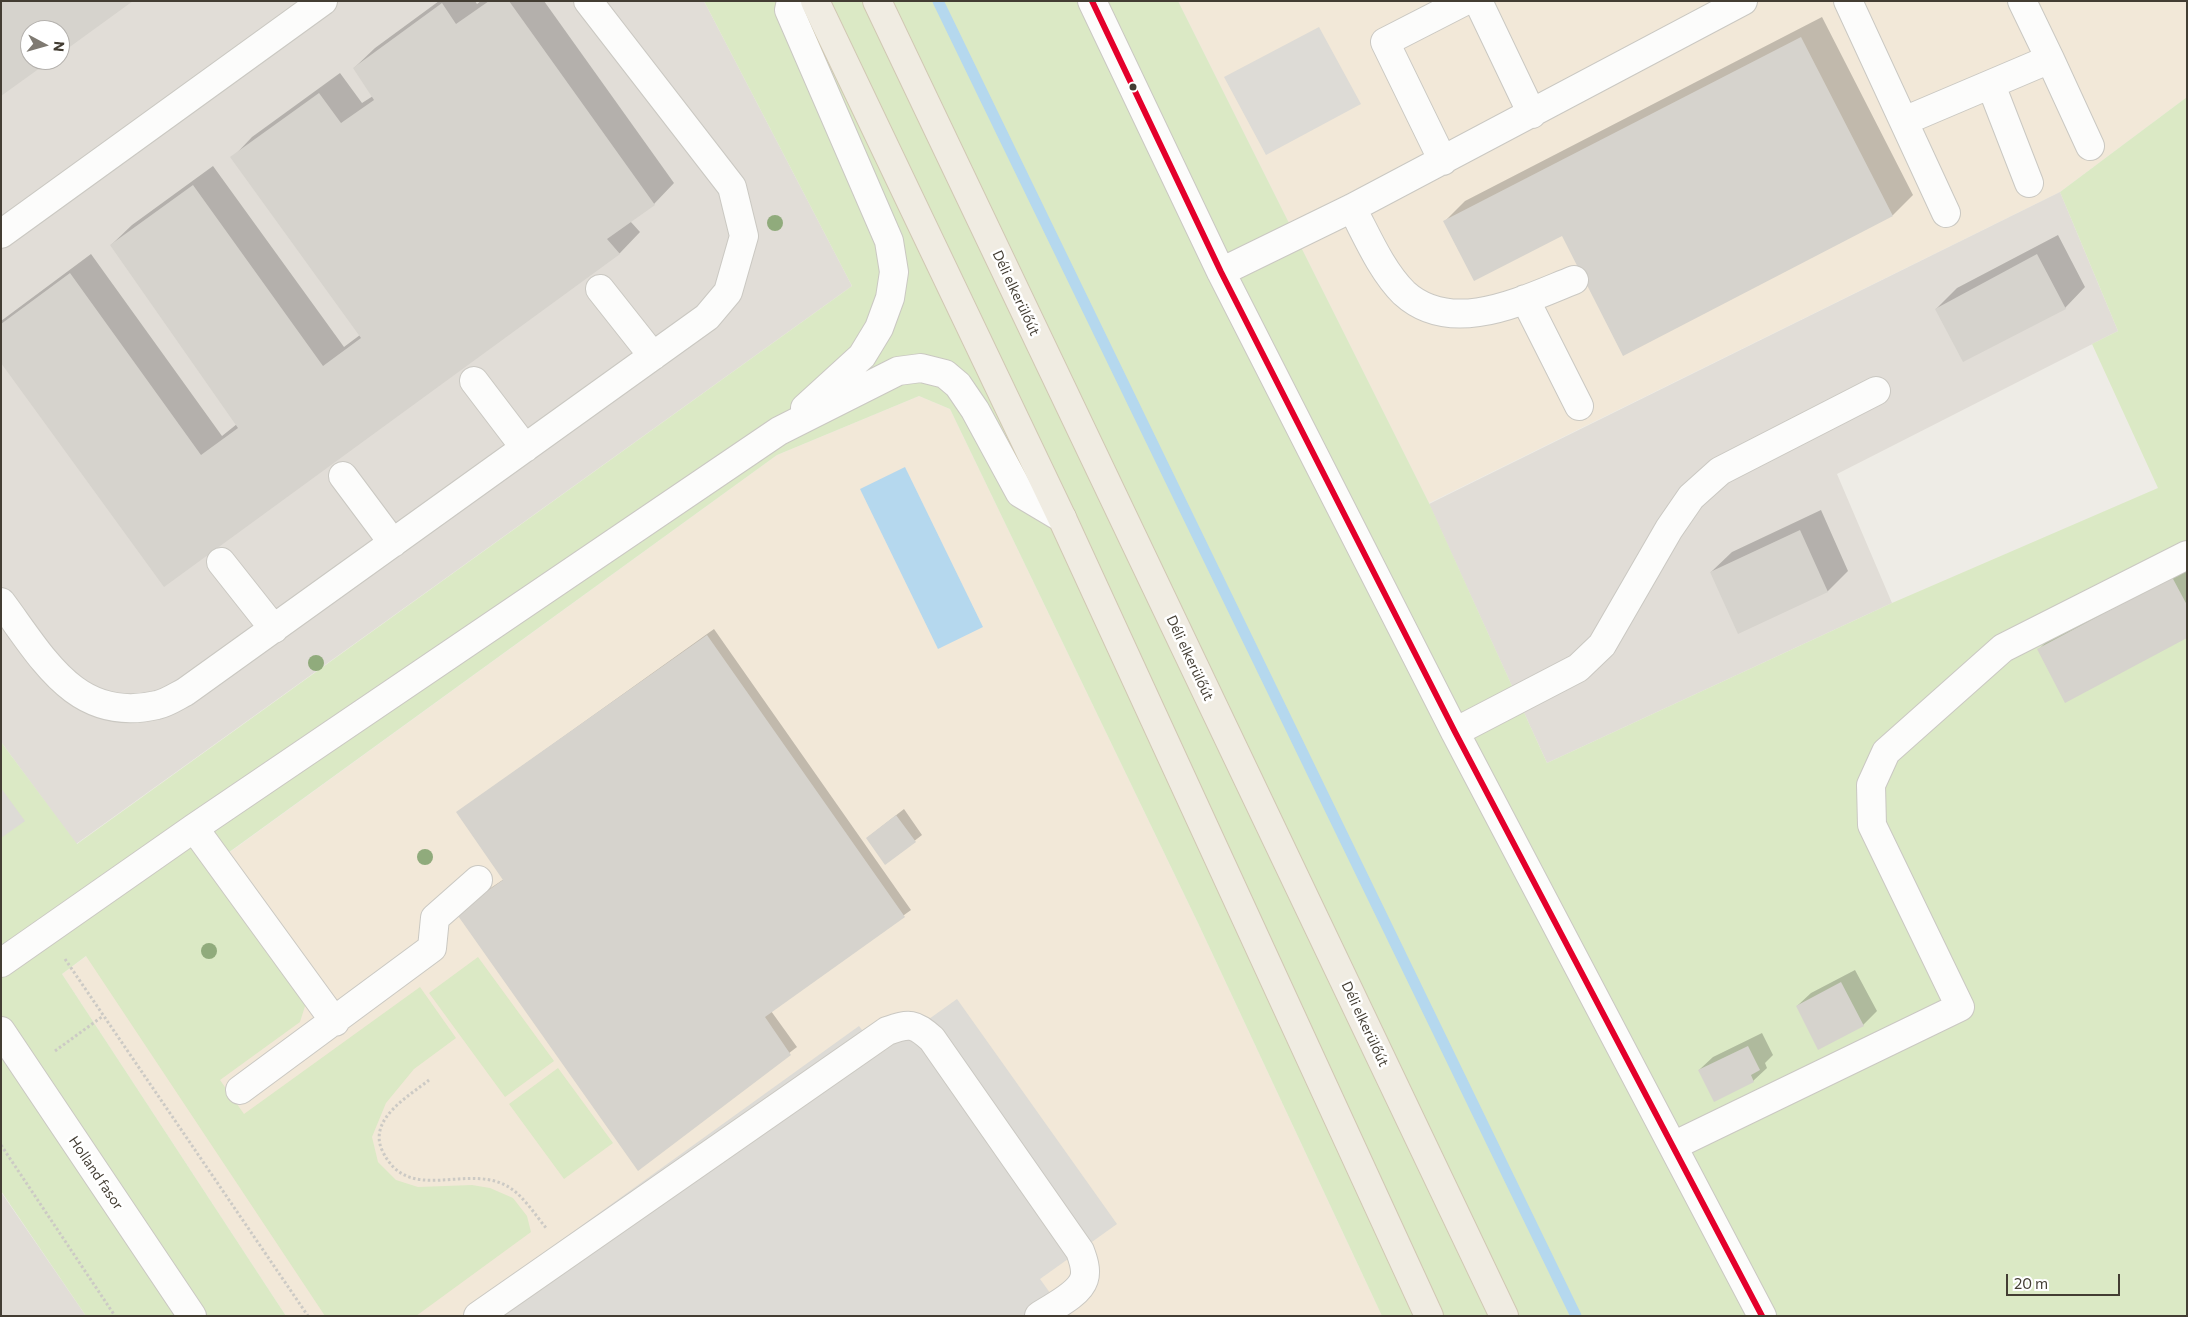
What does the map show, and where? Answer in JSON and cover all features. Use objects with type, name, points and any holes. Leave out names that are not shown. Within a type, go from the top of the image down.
[{"type":"main road","points":[[815,1],[1062,518],[1429,1316]]},
{"type":"main road","name":"Déli elkerülőút","points":[[877,1],[1504,1316]]},
{"type":"street","points":[[1,234],[323,1]]},
{"type":"street","points":[[1,602],[56,675],[81,695],[112,708],[159,705],[185,692],[274,629],[707,317],[728,292],[744,236],[732,187],[588,1]]},
{"type":"street","points":[[779,431],[862,356],[879,328],[890,298],[894,272],[889,241],[789,10],[791,1]]},
{"type":"street","points":[[1092,1],[1221,272],[1455,732],[1762,1316]]},
{"type":"street","points":[[1442,161],[1386,42],[1465,1]]},
{"type":"street","points":[[1478,1],[1532,114]]},
{"type":"street","points":[[1221,272],[1352,208],[1743,1]]},
{"type":"street","points":[[1848,1],[1946,213]]},
{"type":"street","points":[[2022,1],[2090,146]]},
{"type":"street","points":[[1904,121],[2050,59]]},
{"type":"street","points":[[1991,84],[2029,184]]},
{"type":"street","points":[[1352,208],[1384,268],[1405,293],[1425,307],[1452,314],[1477,313],[1526,299],[1574,280]]},
{"type":"street","points":[[600,289],[652,356]]},
{"type":"street","points":[[1526,299],[1579,406]]},
{"type":"street","points":[[1,962],[194,828],[779,431],[898,371],[921,368],[945,374],[958,385],[975,410],[1020,493],[1062,518]]},
{"type":"street","points":[[474,381],[525,448]]},
{"type":"street","points":[[1455,732],[1578,668],[1602,645],[1669,529],[1691,496],[1720,471],[1876,391]]},
{"type":"street","points":[[343,476],[393,543]]},
{"type":"street","points":[[1673,1146],[1960,1007],[1872,825],[1871,786],[1886,752],[2003,648],[2187,556]]},
{"type":"street","points":[[220,562],[274,629]]},
{"type":"street","points":[[194,828],[335,1022]]},
{"type":"street","points":[[240,1090],[335,1022],[432,948],[435,918],[478,880]]},
{"type":"street","points":[[478,1316],[544,1268],[887,1030],[907,1024],[919,1028],[932,1039],[1080,1251],[1084,1265],[1084,1279],[1074,1292],[1039,1316]]},
{"type":"street","name":"Holland fasor","points":[[1,1031],[192,1316]]},
{"type":"path","points":[[46,930],[308,1316]]},
{"type":"path","points":[[429,1080],[388,1112],[381,1131],[381,1148],[388,1162],[409,1178],[433,1182],[452,1179],[484,1179],[505,1185],[522,1199],[552,1235]]},
{"type":"path","points":[[1,1145],[114,1316]]},
{"type":"shaded area","points":[[1,1],[704,1],[852,286],[76,844],[1,742]]},
{"type":"shaded area","points":[[1178,1],[2187,1],[2187,97],[2060,192],[1429,503]]},
{"type":"shaded area","points":[[1319,27],[1361,104],[1266,155],[1224,77]]},
{"type":"shaded area","points":[[2060,192],[2118,331],[1837,474],[1892,603],[1547,763],[1429,504]]},
{"type":"shaded area","points":[[919,396],[950,409],[1198,923],[1382,1316],[286,1316],[62,974],[777,455]]},
{"type":"shaded area","points":[[1,788],[25,821],[1,838]]},
{"type":"shaded area","points":[[957,999],[1117,1224],[1040,1279],[1063,1311],[1057,1316],[504,1316],[488,1293],[859,1026],[880,1054]]},
{"type":"shaded area","points":[[1,1192],[86,1316],[1,1316]]},
{"type":"green space","points":[[704,1],[1178,1],[1429,503],[1547,763],[1892,603],[2158,488],[2092,344],[2118,331],[2060,192],[2187,97],[2187,1316],[1382,1316],[1198,923],[950,409],[919,396],[777,455],[210,866],[306,1003],[300,1022],[220,1080],[244,1114],[420,987],[456,1038],[414,1069],[386,1103],[372,1137],[378,1162],[396,1180],[418,1187],[472,1185],[490,1188],[513,1198],[527,1216],[531,1232],[416,1316],[325,1316],[86,956],[62,974],[286,1316],[86,1316],[1,1191],[1,742],[77,844],[852,286]]},
{"type":"green space","points":[[478,957],[554,1061],[505,1097],[429,993]]},
{"type":"green space","points":[[558,1068],[613,1143],[564,1179],[509,1104]]},
{"type":"water","points":[[905,467],[983,627],[938,649],[860,489]]},
{"type":"building","points":[[1,1],[133,1],[70,47],[70,20],[20,20],[20,70],[37,70],[1,96]]},
{"type":"building","points":[[489,1],[509,1],[655,205],[607,239],[620,254],[164,587],[1,363],[1,324],[70,273],[201,455],[238,428],[110,245],[193,185],[323,366],[361,338],[230,157],[319,93],[341,123],[374,100],[353,68],[442,3],[456,24]]},
{"type":"building","points":[[1801,37],[1893,216],[1623,356],[1562,236],[1474,281],[1443,221]]},
{"type":"building","points":[[2037,254],[2066,309],[1963,362],[1935,309]]},
{"type":"building","points":[[1800,530],[1828,592],[1738,634],[1710,572]]},
{"type":"building","points":[[2172,577],[2187,605],[2187,638],[2065,703],[2037,649]]},
{"type":"building","points":[[707,635],[905,917],[765,1017],[791,1055],[638,1171],[456,913],[503,880],[456,812]]},
{"type":"building","points":[[896,815],[916,842],[885,865],[866,838]]},
{"type":"building","points":[[1841,982],[1864,1026],[1818,1050],[1796,1006]]},
{"type":"building","points":[[1748,1046],[1760,1070],[1751,1075],[1754,1082],[1714,1102],[1698,1070]]},
{"type":"waterway","points":[[938,1],[1576,1316]]},
{"type":"transit line","points":[[1092,1],[1221,272],[1455,732],[1762,1316]]}]
